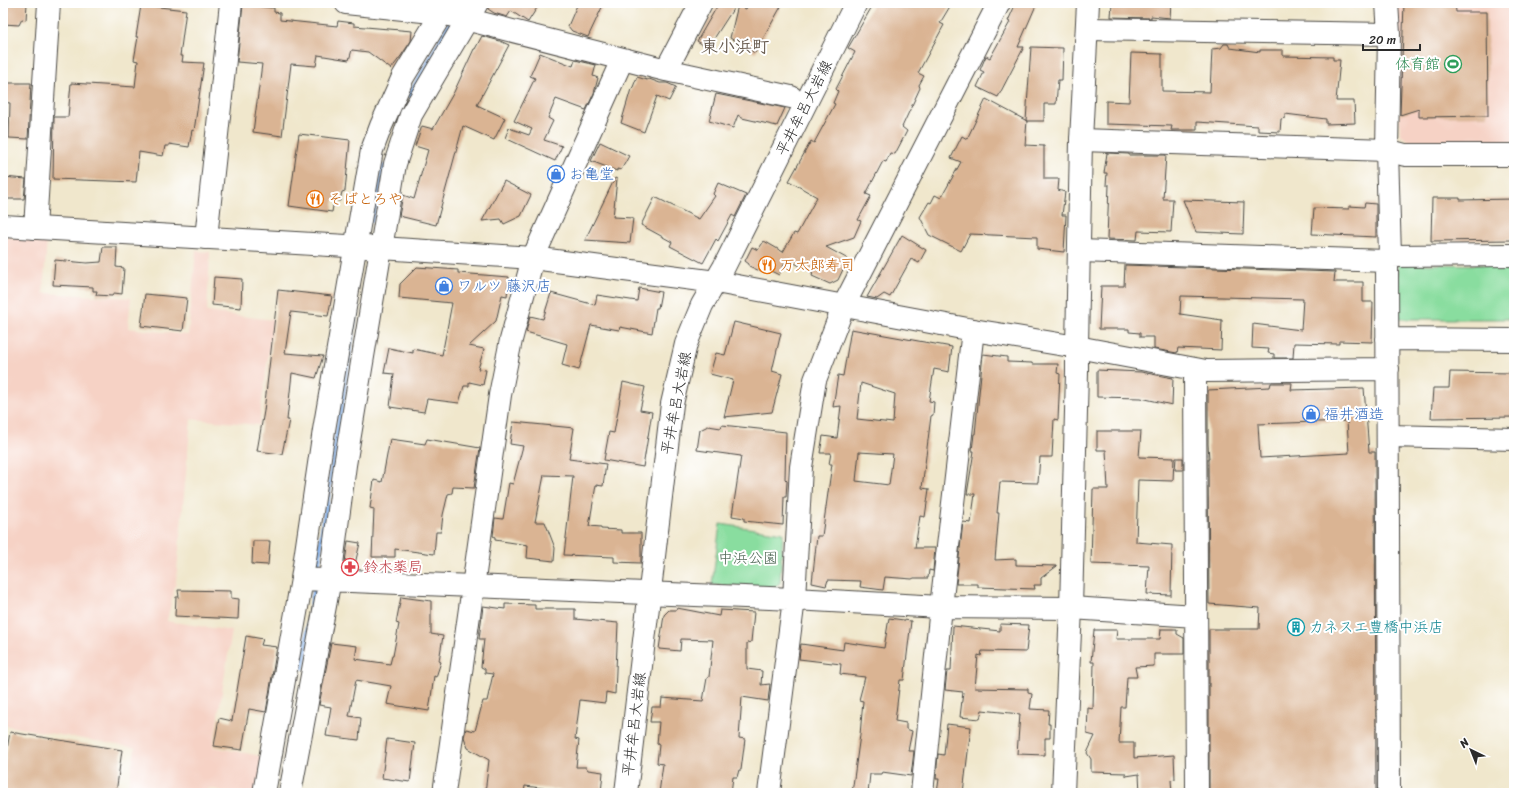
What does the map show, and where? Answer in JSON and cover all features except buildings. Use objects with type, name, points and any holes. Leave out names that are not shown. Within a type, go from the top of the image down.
[{"type":"street","points":[[35,228],[48,3]]},
{"type":"street","points":[[206,238],[231,3]]},
{"type":"street","points":[[346,3],[445,8],[472,11],[622,60],[791,97]]},
{"type":"street","points":[[666,70],[701,3]]},
{"type":"street","name":"平井牟呂大岩線","points":[[626,793],[672,404],[686,344],[702,305],[716,282],[856,3]]},
{"type":"street","points":[[768,793],[794,598],[801,467],[816,380],[844,305],[999,3]]},
{"type":"street","points":[[1063,793],[1071,608],[1081,140],[1088,29],[1088,3]]},
{"type":"street","points":[[1387,3],[1389,258],[1387,339],[1389,436],[1389,793]]},
{"type":"street","points":[[264,793],[302,579],[354,246],[372,150],[403,77],[445,8]]},
{"type":"street","points":[[290,793],[330,579],[345,465],[395,164],[411,115],[472,11]]},
{"type":"street","points":[[1088,29],[1388,34]]},
{"type":"street","points":[[444,793],[500,395],[510,340],[533,258],[622,60]]},
{"type":"street","points":[[1081,140],[1387,150],[1405,155],[1514,155]]},
{"type":"street","points":[[3,226],[533,258],[716,282],[973,330],[1077,347],[1206,371],[1388,369]]},
{"type":"street","points":[[1079,251],[1389,258],[1514,255]]},
{"type":"street","points":[[922,793],[941,607],[973,330]]},
{"type":"street","points":[[1387,339],[1514,340]]},
{"type":"street","points":[[1195,369],[1197,793]]},
{"type":"street","points":[[1389,436],[1514,439]]},
{"type":"street","points":[[302,579],[794,598],[941,607],[1071,608],[1196,616]]},
{"type":"shaded area","points":[[1397,3],[1514,3],[1514,142],[1408,141],[1400,134]]},
{"type":"shaded area","points":[[3,237],[47,239],[43,293],[131,298],[128,328],[188,335],[196,251],[210,252],[207,312],[273,320],[259,425],[191,419],[176,581],[167,621],[232,631],[213,747],[266,757],[260,793],[230,793],[209,788],[207,793],[127,793],[135,748],[3,725]]},
{"type":"green space","points":[[1398,264],[1514,265],[1514,319],[1397,319]]},
{"type":"green space","name":"中浜公園","points":[[720,524],[783,533],[780,583],[773,588],[712,585]]},
{"type":"waterway","points":[[410,95],[452,20]]},
{"type":"waterway","points":[[371,220],[384,167]]},
{"type":"waterway","points":[[316,576],[356,306]]},
{"type":"waterway","points":[[303,667],[315,585]]},
{"type":"place","name":"体育館","points":[[1453,64]]},
{"type":"place","name":"お亀堂","points":[[556,174]]},
{"type":"place","name":"そばとろや","points":[[315,199]]},
{"type":"place","name":"万太郎寿司","points":[[767,265]]},
{"type":"place","name":"ワルツ 藤沢店","points":[[444,286]]},
{"type":"place","name":"福井酒造","points":[[1311,414]]},
{"type":"place","name":"鈴木薬局","points":[[350,567]]},
{"type":"place","name":"カネスエ豊橋中浜店","points":[[1296,627]]},
{"type":"district","name":"東小浜町","points":[[735,46]]}]
